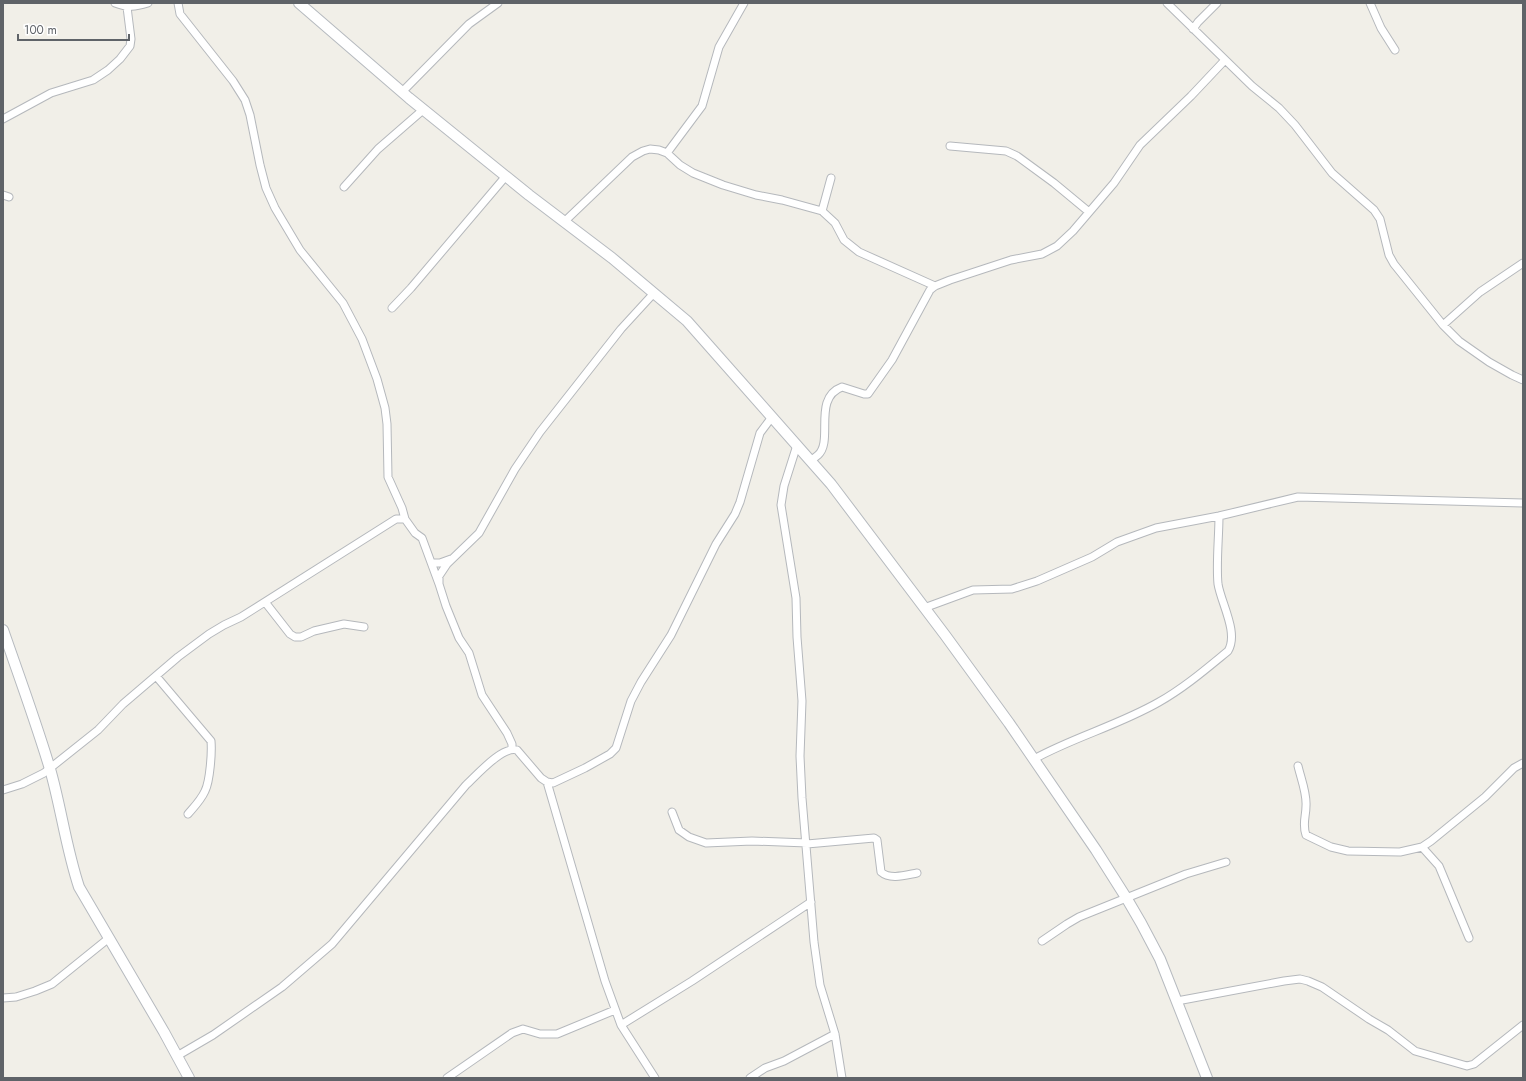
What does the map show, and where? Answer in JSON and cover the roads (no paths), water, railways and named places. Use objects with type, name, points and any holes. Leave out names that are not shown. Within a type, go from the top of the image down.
[{"type":"main road","points":[[299,3],[402,92],[564,222],[612,258],[687,321],[831,484],[1034,759],[1096,850],[1127,899],[1160,959],[1207,1078]]},
{"type":"main road","points":[[3,630],[50,768],[77,879],[86,900],[189,1078]]},
{"type":"street","points":[[115,3],[127,7],[135,7],[148,3]]},
{"type":"street","points":[[402,92],[469,24],[498,3]]},
{"type":"street","points":[[667,153],[702,106],[720,47],[744,3]]},
{"type":"street","points":[[1167,3],[1224,60],[1279,108],[1295,125],[1332,173],[1374,210],[1380,219],[1389,255],[1394,264],[1443,325],[1459,342],[1489,362],[1523,380]]},
{"type":"street","points":[[1193,29],[1217,3]]},
{"type":"street","points":[[1370,3],[1381,28],[1395,50]]},
{"type":"street","points":[[176,4],[180,14],[233,81],[245,100],[250,115],[266,188],[275,208],[300,250],[343,303],[362,339],[373,366],[381,392],[387,424],[388,477],[402,508],[405,519],[415,533],[422,538],[459,638],[469,653],[482,695],[507,733],[512,744],[512,749]]},
{"type":"street","points":[[3,119],[51,93],[93,80],[108,70],[130,46],[131,39],[127,7]]},
{"type":"street","points":[[810,460],[818,456],[824,445],[826,408],[828,399],[832,392],[842,386],[868,394],[892,360],[926,296],[935,286],[1011,260],[1042,254],[1056,246],[1073,231],[1114,183],[1140,145],[1191,96],[1224,60]]},
{"type":"street","points":[[344,187],[378,148],[424,110]]},
{"type":"street","points":[[950,146],[1006,150],[1048,178],[1089,212]]},
{"type":"street","points":[[564,222],[632,157],[650,149],[659,150],[667,153],[680,165],[693,173],[723,185],[756,195],[782,200],[822,211],[835,224],[844,240],[859,252],[935,286]]},
{"type":"street","points":[[392,308],[411,288],[506,176]]},
{"type":"street","points":[[822,211],[831,178]]},
{"type":"street","points":[[1443,325],[1480,292],[1523,263]]},
{"type":"street","points":[[439,584],[439,576],[443,569],[479,533],[515,469],[540,432],[621,329],[654,293]]},
{"type":"street","points":[[177,1056],[254,1007],[282,987],[332,944],[466,785],[490,762],[506,751],[512,749],[520,753],[541,778],[547,782],[553,783],[586,768],[610,754],[616,748],[632,701],[641,682],[671,635],[716,544],[735,514],[740,502],[760,433],[772,417]]},
{"type":"street","points":[[797,445],[784,486],[781,505],[796,598],[797,637],[802,701],[800,756],[802,798],[807,843],[814,942],[820,986],[835,1034],[842,1078]]},
{"type":"street","points":[[924,608],[973,590],[1012,589],[1037,581],[1092,557],[1117,542],[1156,528],[1219,516],[1298,497],[1523,504]]},
{"type":"street","points":[[1034,759],[1069,741],[1158,702],[1194,678],[1228,652],[1232,646],[1232,639],[1226,610],[1218,584],[1219,516]]},
{"type":"street","points":[[3,790],[38,777],[68,756],[98,730],[123,704],[209,634],[241,617],[396,518],[405,519]]},
{"type":"street","points":[[432,563],[448,561],[455,557]]},
{"type":"street","points":[[265,602],[290,634],[295,637],[301,637],[314,631],[344,624],[364,627]]},
{"type":"street","points":[[156,676],[212,741],[206,790],[188,814]]},
{"type":"street","points":[[1298,766],[1306,798],[1303,829],[1306,835],[1331,847],[1348,851],[1400,852],[1422,847],[1484,797],[1514,768],[1523,763]]},
{"type":"street","points":[[547,782],[605,982],[615,1010],[621,1025],[655,1078]]},
{"type":"street","points":[[672,812],[680,830],[689,837],[706,844],[752,841],[807,843],[874,838],[877,840],[881,872],[889,876],[917,873]]},
{"type":"street","points":[[1422,847],[1439,866],[1469,938]]},
{"type":"street","points":[[1042,941],[1079,917],[1186,874],[1226,862]]},
{"type":"street","points":[[621,1025],[692,981],[811,902]]},
{"type":"street","points":[[3,998],[16,997],[35,992],[52,984],[109,938]]},
{"type":"street","points":[[1176,1001],[1300,979],[1322,987],[1388,1030],[1415,1051],[1467,1066],[1474,1064],[1523,1025]]},
{"type":"street","points":[[447,1078],[512,1033],[523,1029],[540,1034],[557,1034],[615,1010]]},
{"type":"street","points":[[750,1078],[765,1068],[784,1061],[835,1034]]}]
